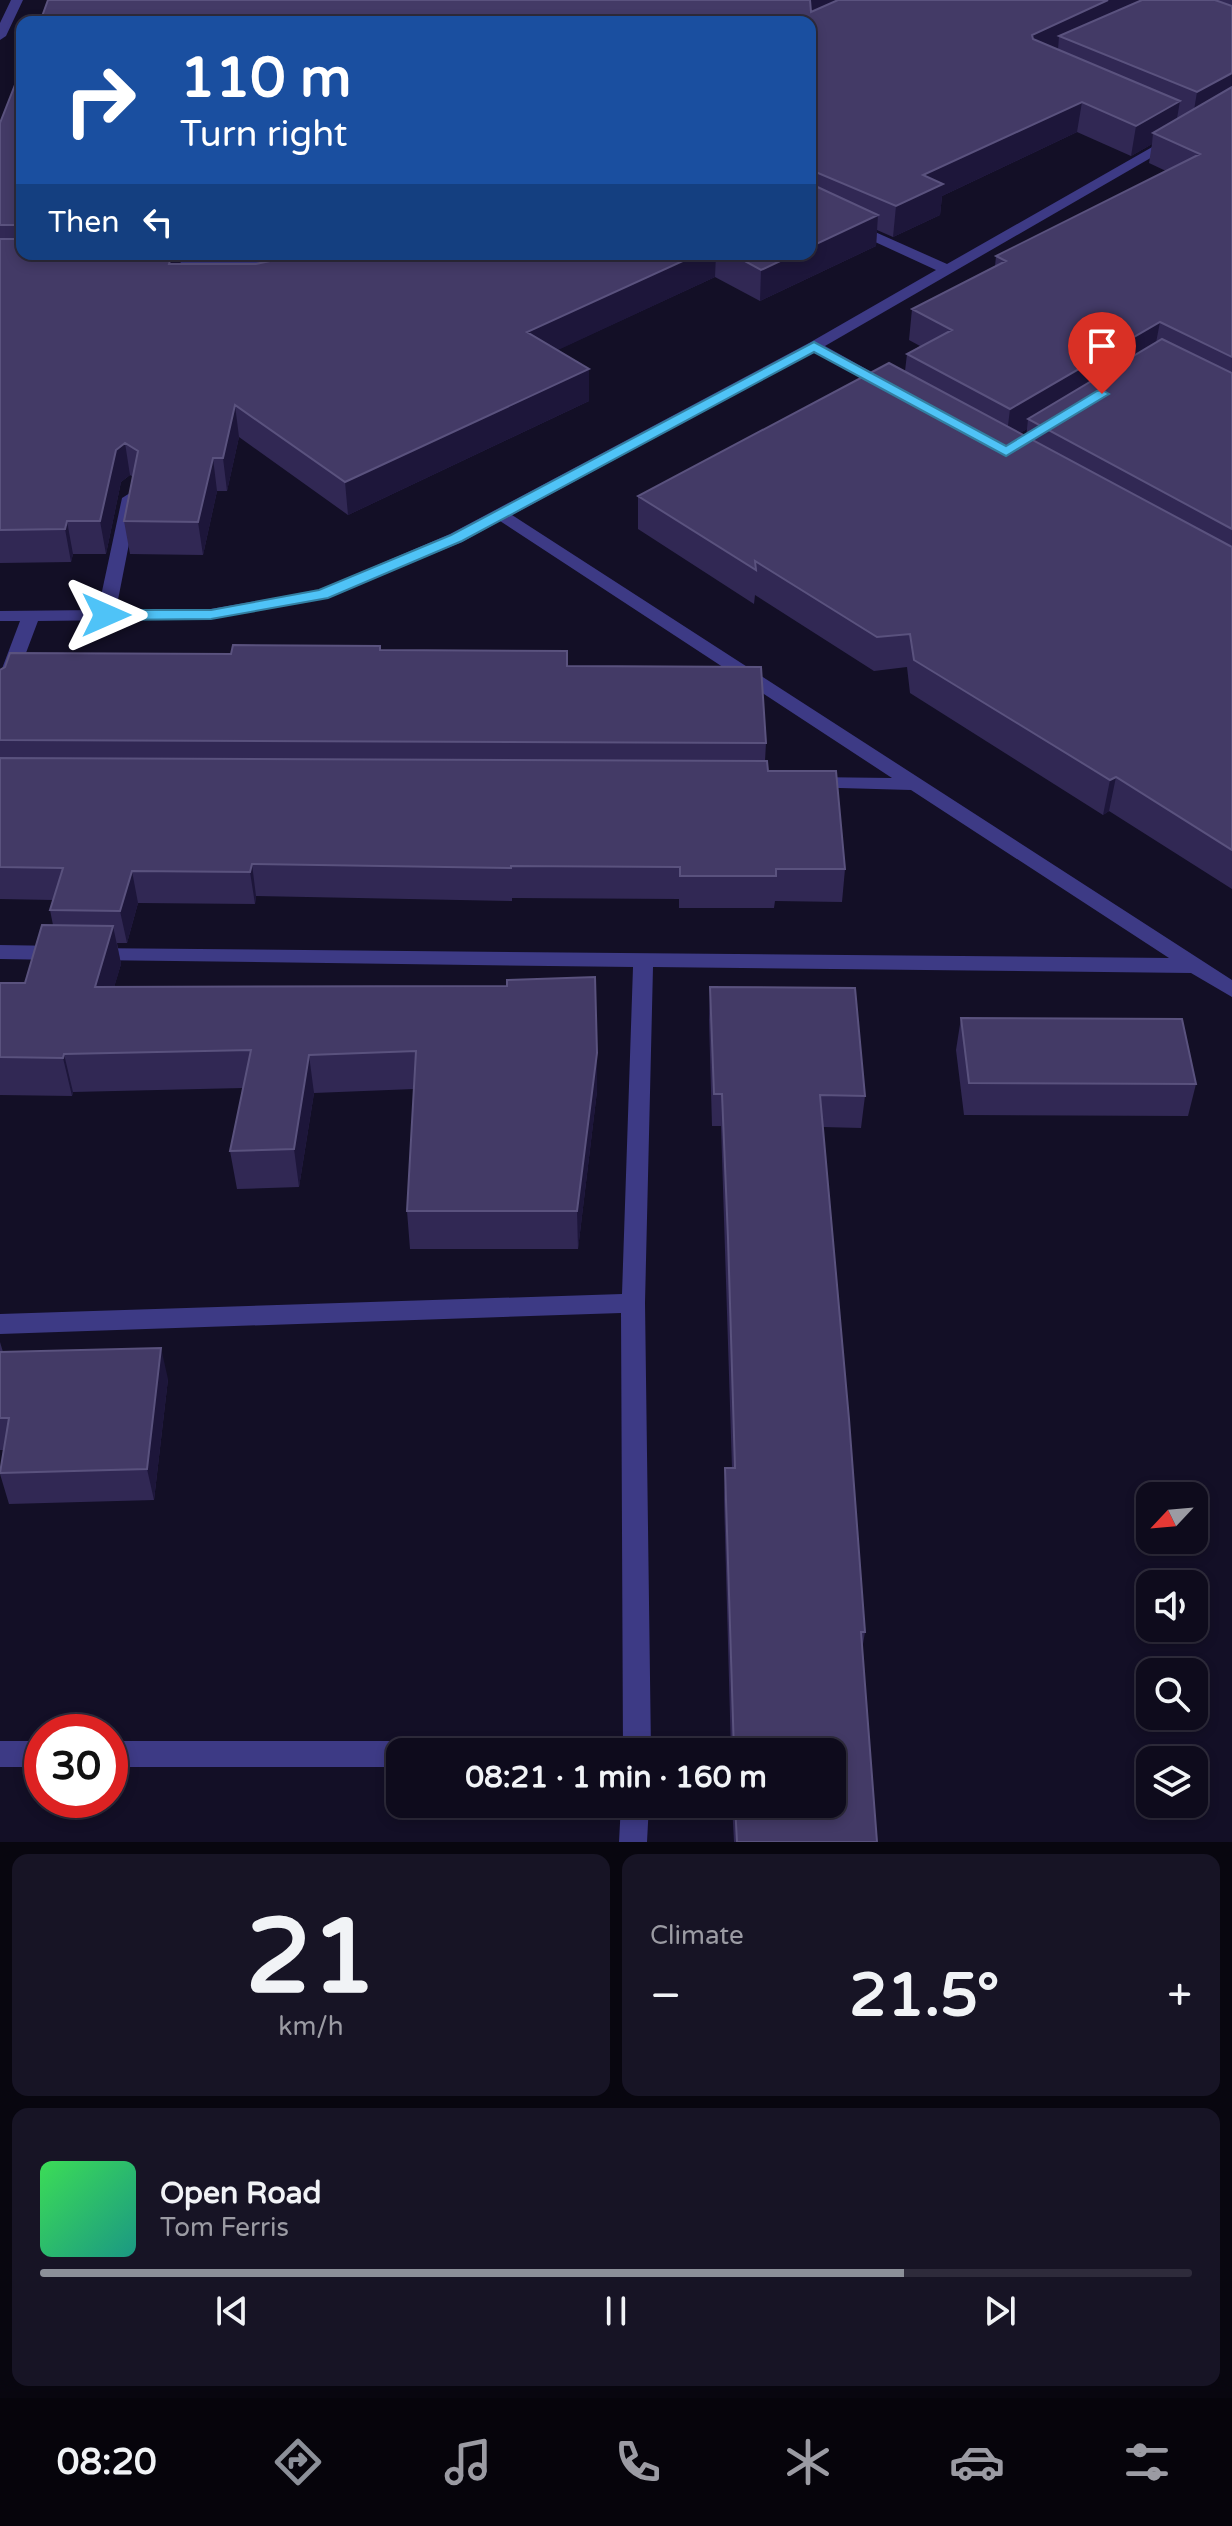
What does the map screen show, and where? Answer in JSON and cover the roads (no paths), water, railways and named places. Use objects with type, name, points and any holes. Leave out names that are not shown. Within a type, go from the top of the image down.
[{"type":"street","points":[[0,36],[17,0]]},
{"type":"street","points":[[0,616],[211,614],[323,594],[456,538],[814,346],[1193,130]]},
{"type":"street","points":[[816,210],[947,270]]},
{"type":"street","points":[[139,261],[162,260]]},
{"type":"street","points":[[814,346],[910,399]]},
{"type":"street","points":[[106,615],[132,483]]},
{"type":"street","points":[[500,514],[1232,990]]},
{"type":"street","points":[[0,698],[31,616]]},
{"type":"street","points":[[789,783],[915,784]]},
{"type":"street","points":[[0,952],[1195,966]]},
{"type":"street","points":[[637,1738],[633,1303],[643,961]]},
{"type":"street","points":[[0,1324],[633,1303]]},
{"type":"street","points":[[0,1754],[24,1754]]},
{"type":"street","points":[[128,1754],[386,1754]]},
{"type":"street","points":[[633,1842],[634,1818]]}]
